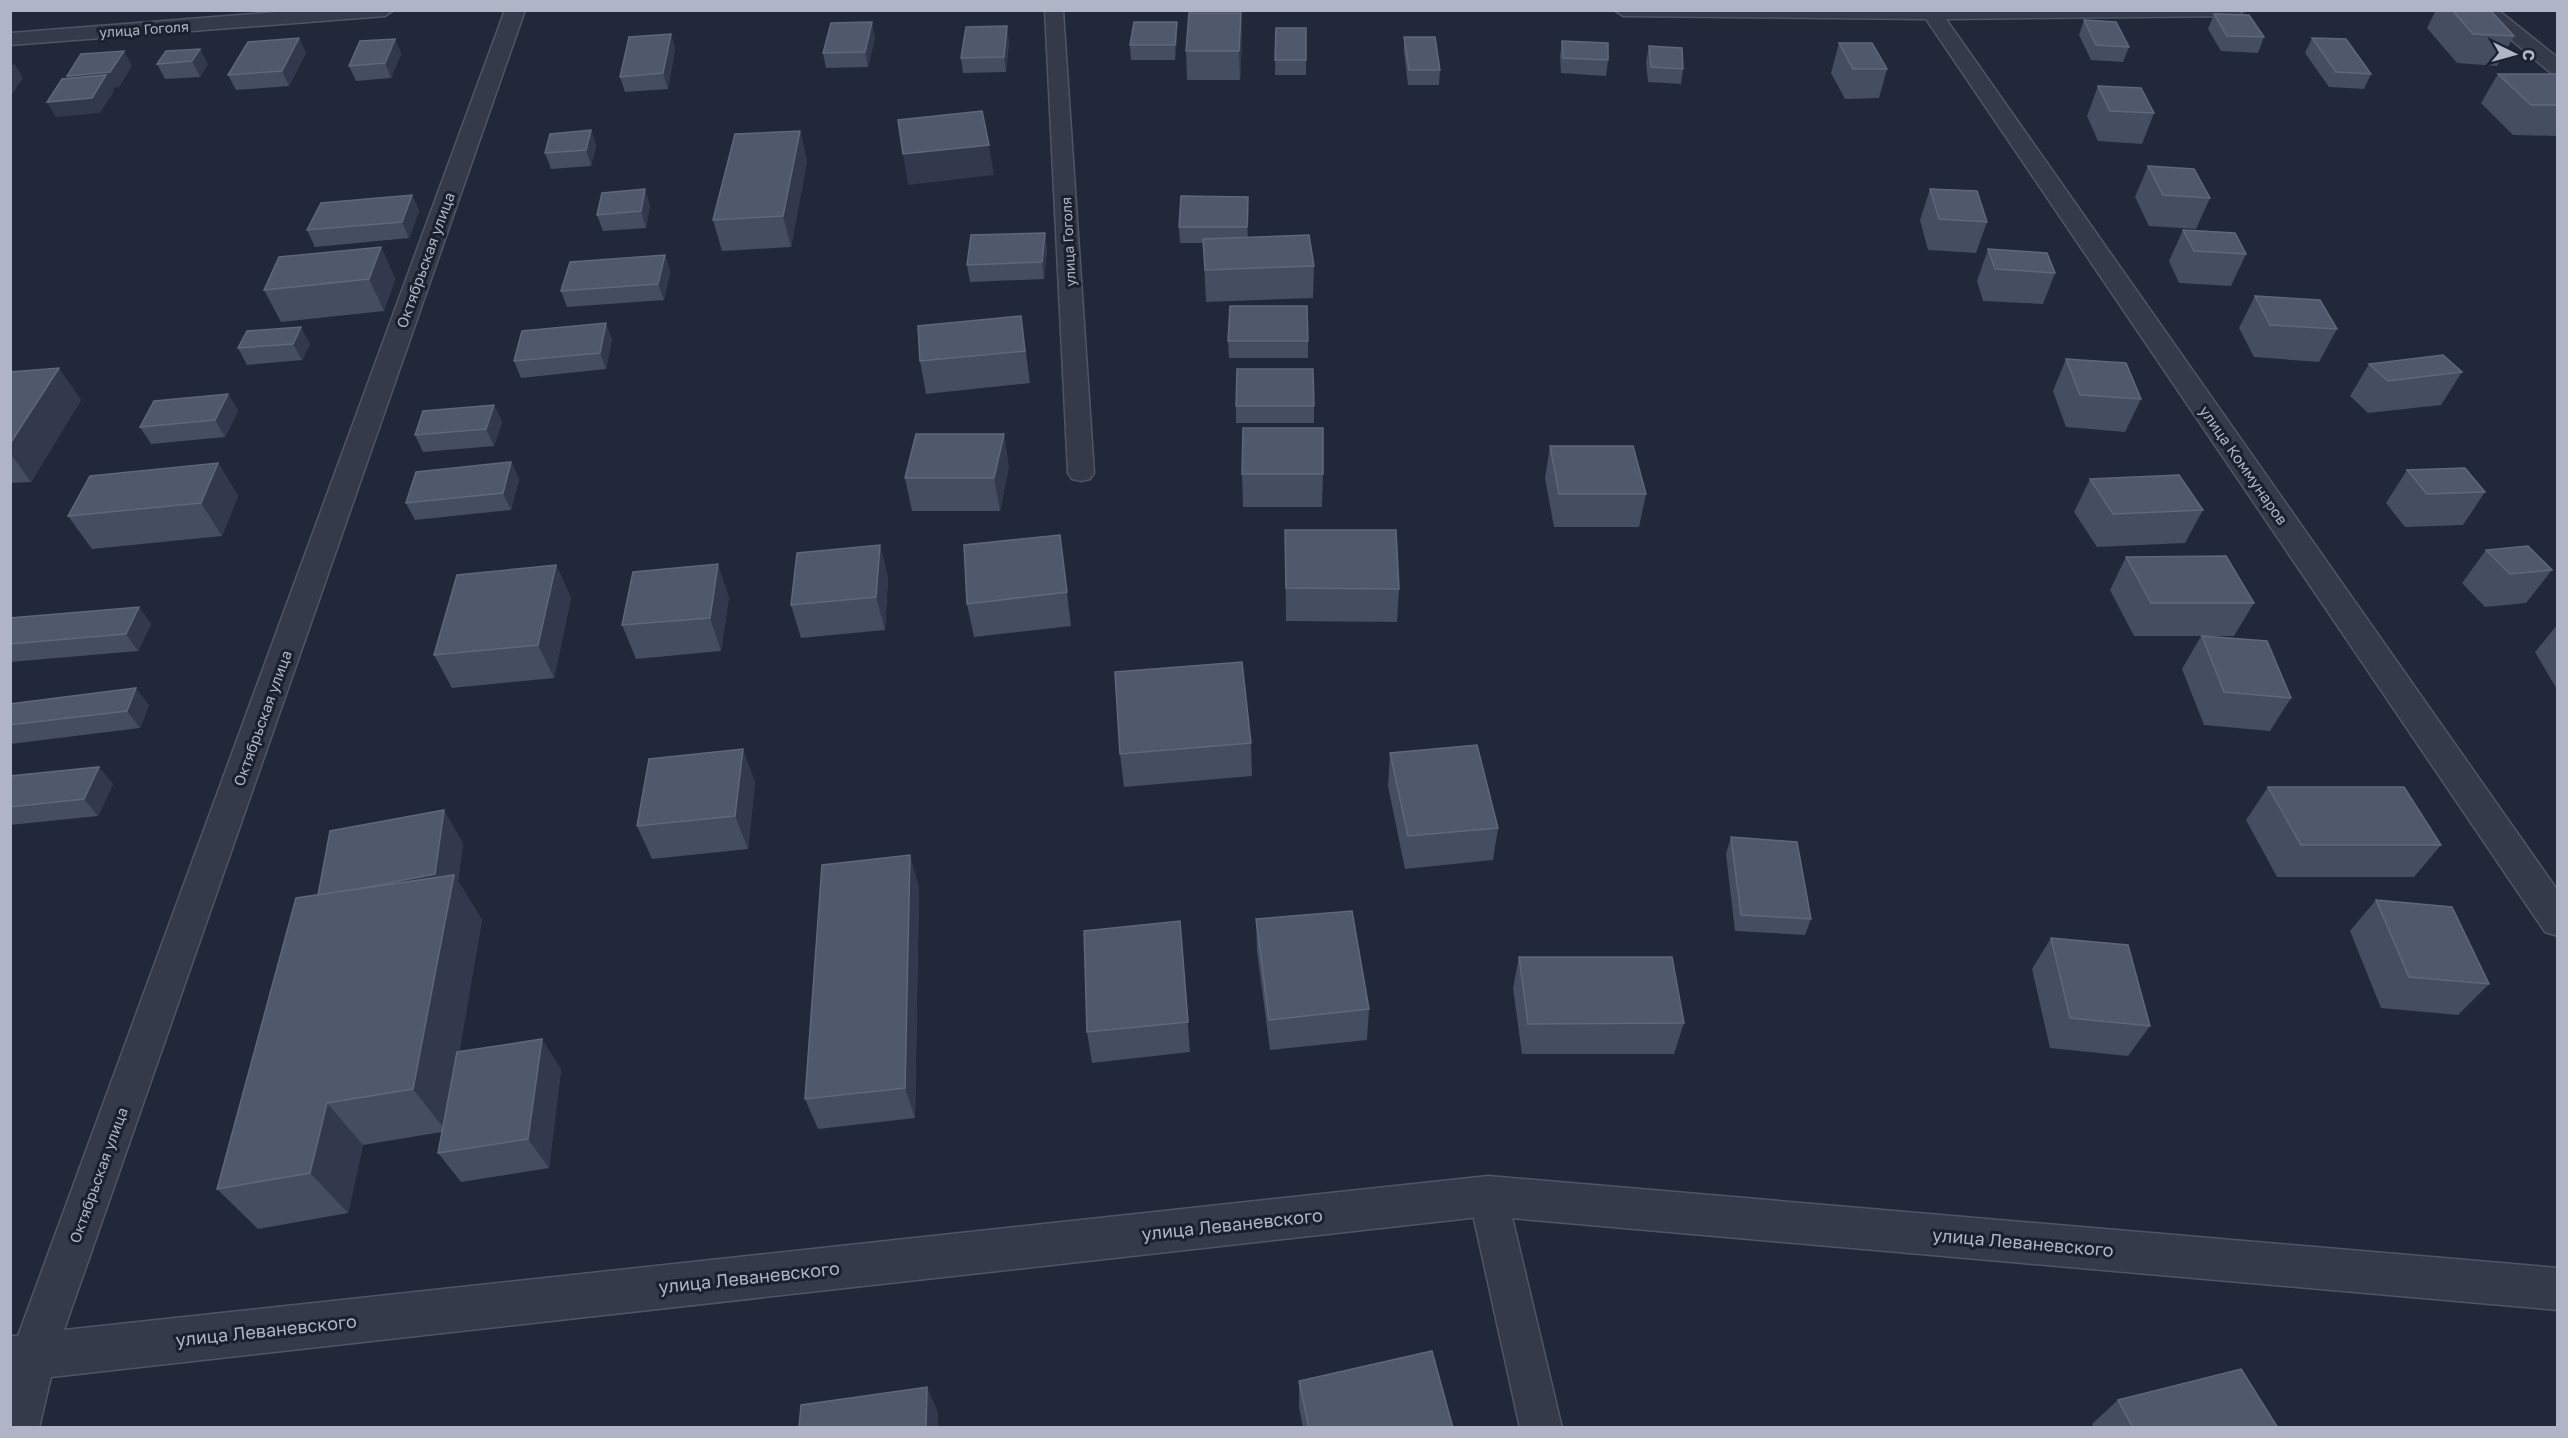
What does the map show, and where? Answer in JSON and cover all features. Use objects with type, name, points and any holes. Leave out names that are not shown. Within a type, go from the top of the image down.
[{"type":"street","name":"улица Гоголя","points":[[10,39],[385,10]]},
{"type":"street","name":"Октябрьская улица","points":[[16,1428],[22,1358],[515,10]]},
{"type":"street","points":[[1623,10],[1931,12],[2236,10]]},
{"type":"street","points":[[2485,10],[2558,69]]},
{"type":"street","name":"улица Коммунаров","points":[[1931,12],[2558,921]]},
{"type":"street","name":"улица Леваневского","points":[[22,1358],[1488,1196],[2558,1289]]},
{"type":"lane","name":"улица Гоголя","points":[[1054,10],[1081,473]]},
{"type":"lane","points":[[1488,1196],[1541,1428]]},
{"type":"building","points":[[2452,10],[2490,10],[2514,36],[2473,34]]},
{"type":"building","points":[[1189,13],[1241,13],[1239,51],[1186,51]]},
{"type":"building","points":[[2214,14],[2249,15],[2264,37],[2227,36]]},
{"type":"building","points":[[2084,20],[2116,22],[2129,47],[2096,45]]},
{"type":"building","points":[[872,22],[865,52],[823,53],[831,23]]},
{"type":"building","points":[[1134,22],[1177,22],[1175,45],[1130,45]]},
{"type":"building","points":[[1007,26],[1004,57],[961,58],[966,27]]},
{"type":"building","points":[[1276,28],[1306,28],[1306,60],[1275,60]]},
{"type":"building","points":[[671,34],[663,73],[620,77],[629,37]]},
{"type":"building","points":[[1404,37],[1435,37],[1440,70],[1409,70]]},
{"type":"building","points":[[299,38],[282,71],[228,75],[248,42]]},
{"type":"building","points":[[2312,38],[2346,39],[2371,74],[2336,72]]},
{"type":"building","points":[[395,39],[385,63],[349,66],[360,41]]},
{"type":"building","points":[[1562,41],[1608,43],[1608,60],[1563,58]]},
{"type":"building","points":[[1839,43],[1872,43],[1887,69],[1853,69]]},
{"type":"building","points":[[1649,46],[1682,48],[1683,69],[1651,67]]},
{"type":"building","points":[[200,49],[192,61],[157,64],[166,51]]},
{"type":"building","points":[[124,51],[110,72],[67,76],[81,54]]},
{"type":"building","points":[[2498,74],[2558,74],[2558,105],[2531,105]]},
{"type":"building","points":[[106,75],[92,98],[47,102],[62,79]]},
{"type":"building","points":[[2098,86],[2141,88],[2154,113],[2110,111]]},
{"type":"building","points":[[982,111],[989,145],[903,154],[898,120]]},
{"type":"building","points":[[591,130],[586,150],[545,153],[550,134]]},
{"type":"building","points":[[800,131],[783,216],[713,220],[735,134]]},
{"type":"building","points":[[2148,166],[2194,169],[2210,198],[2163,195]]},
{"type":"building","points":[[645,189],[641,211],[597,215],[602,193]]},
{"type":"building","points":[[1930,189],[1977,191],[1987,222],[1939,219]]},
{"type":"building","points":[[412,195],[402,222],[307,230],[321,203]]},
{"type":"building","points":[[1181,196],[1248,197],[1247,227],[1179,227]]},
{"type":"building","points":[[2183,230],[2235,233],[2246,254],[2194,251]]},
{"type":"building","points":[[1045,233],[1042,262],[967,265],[971,235]]},
{"type":"building","points":[[1309,235],[1314,266],[1205,270],[1203,239]]},
{"type":"building","points":[[381,247],[369,279],[264,290],[279,257]]},
{"type":"building","points":[[1988,249],[2047,253],[2055,273],[1995,269]]},
{"type":"building","points":[[665,255],[658,284],[561,291],[570,262]]},
{"type":"building","points":[[2255,296],[2320,300],[2337,329],[2270,325]]},
{"type":"building","points":[[1230,306],[1307,306],[1308,341],[1228,341]]},
{"type":"building","points":[[1021,316],[1025,351],[920,361],[918,326]]},
{"type":"building","points":[[606,323],[600,353],[514,361],[522,331]]},
{"type":"building","points":[[301,327],[293,344],[238,348],[247,331]]},
{"type":"building","points":[[2443,355],[2462,372],[2388,381],[2369,364]]},
{"type":"building","points":[[2066,359],[2126,363],[2141,399],[2080,395]]},
{"type":"building","points":[[59,368],[10,444],[10,372]]},
{"type":"building","points":[[1237,369],[1313,369],[1314,406],[1236,406]]},
{"type":"building","points":[[228,394],[215,420],[140,427],[154,401]]},
{"type":"building","points":[[494,405],[486,429],[415,435],[423,411]]},
{"type":"building","points":[[1243,428],[1323,428],[1323,474],[1242,474]]},
{"type":"building","points":[[916,434],[1004,434],[994,478],[905,478]]},
{"type":"building","points":[[1550,446],[1633,446],[1646,494],[1559,494]]},
{"type":"building","points":[[511,462],[503,493],[406,503],[416,472]]},
{"type":"building","points":[[218,463],[201,503],[68,516],[90,476]]},
{"type":"building","points":[[2465,468],[2485,492],[2427,494],[2407,470]]},
{"type":"building","points":[[2179,475],[2203,510],[2113,514],[2090,479]]},
{"type":"building","points":[[1285,530],[1396,530],[1399,589],[1286,588]]},
{"type":"building","points":[[1060,535],[1067,592],[967,604],[964,545]]},
{"type":"building","points":[[880,545],[876,597],[791,605],[797,553]]},
{"type":"building","points":[[2528,546],[2552,570],[2510,574],[2486,550]]},
{"type":"building","points":[[2226,556],[2254,603],[2151,603],[2126,557]]},
{"type":"building","points":[[718,564],[710,618],[622,625],[633,572]]},
{"type":"building","points":[[556,565],[538,645],[434,655],[457,575]]},
{"type":"building","points":[[139,607],[126,634],[10,644],[10,618]]},
{"type":"building","points":[[2202,636],[2267,641],[2291,698],[2224,692]]},
{"type":"building","points":[[1242,662],[1251,743],[1120,754],[1115,672]]},
{"type":"building","points":[[136,688],[127,711],[10,725],[10,704]]},
{"type":"building","points":[[1477,745],[1498,828],[1408,836],[1390,753]]},
{"type":"building","points":[[743,749],[735,816],[637,826],[649,759]]},
{"type":"building","points":[[99,767],[84,799],[10,807],[10,776]]},
{"type":"building","points":[[2268,787],[2404,787],[2441,845],[2301,845]]},
{"type":"building","points":[[444,810],[435,874],[318,895],[330,831]]},
{"type":"building","points":[[1731,837],[1797,842],[1811,919],[1741,915]]},
{"type":"building","points":[[910,855],[905,1088],[805,1099],[822,865]]},
{"type":"building","points":[[454,875],[413,1089],[327,1103],[310,1173],[217,1189],[296,898]]},
{"type":"building","points":[[2376,900],[2452,907],[2489,984],[2409,977]]},
{"type":"building","points":[[1352,911],[1369,1009],[1269,1020],[1256,919]]},
{"type":"building","points":[[1180,921],[1188,1022],[1087,1032],[1084,931]]},
{"type":"building","points":[[2051,938],[2128,945],[2150,1026],[2070,1018]]},
{"type":"building","points":[[1519,957],[1672,957],[1684,1023],[1528,1024]]},
{"type":"building","points":[[542,1039],[528,1139],[438,1153],[457,1052]]},
{"type":"building","points":[[1432,1351],[1453,1428],[1309,1428],[1299,1381]]},
{"type":"building","points":[[2241,1369],[2278,1428],[2133,1428],[2118,1400]]},
{"type":"building","points":[[927,1387],[926,1428],[799,1428],[801,1405]]}]
